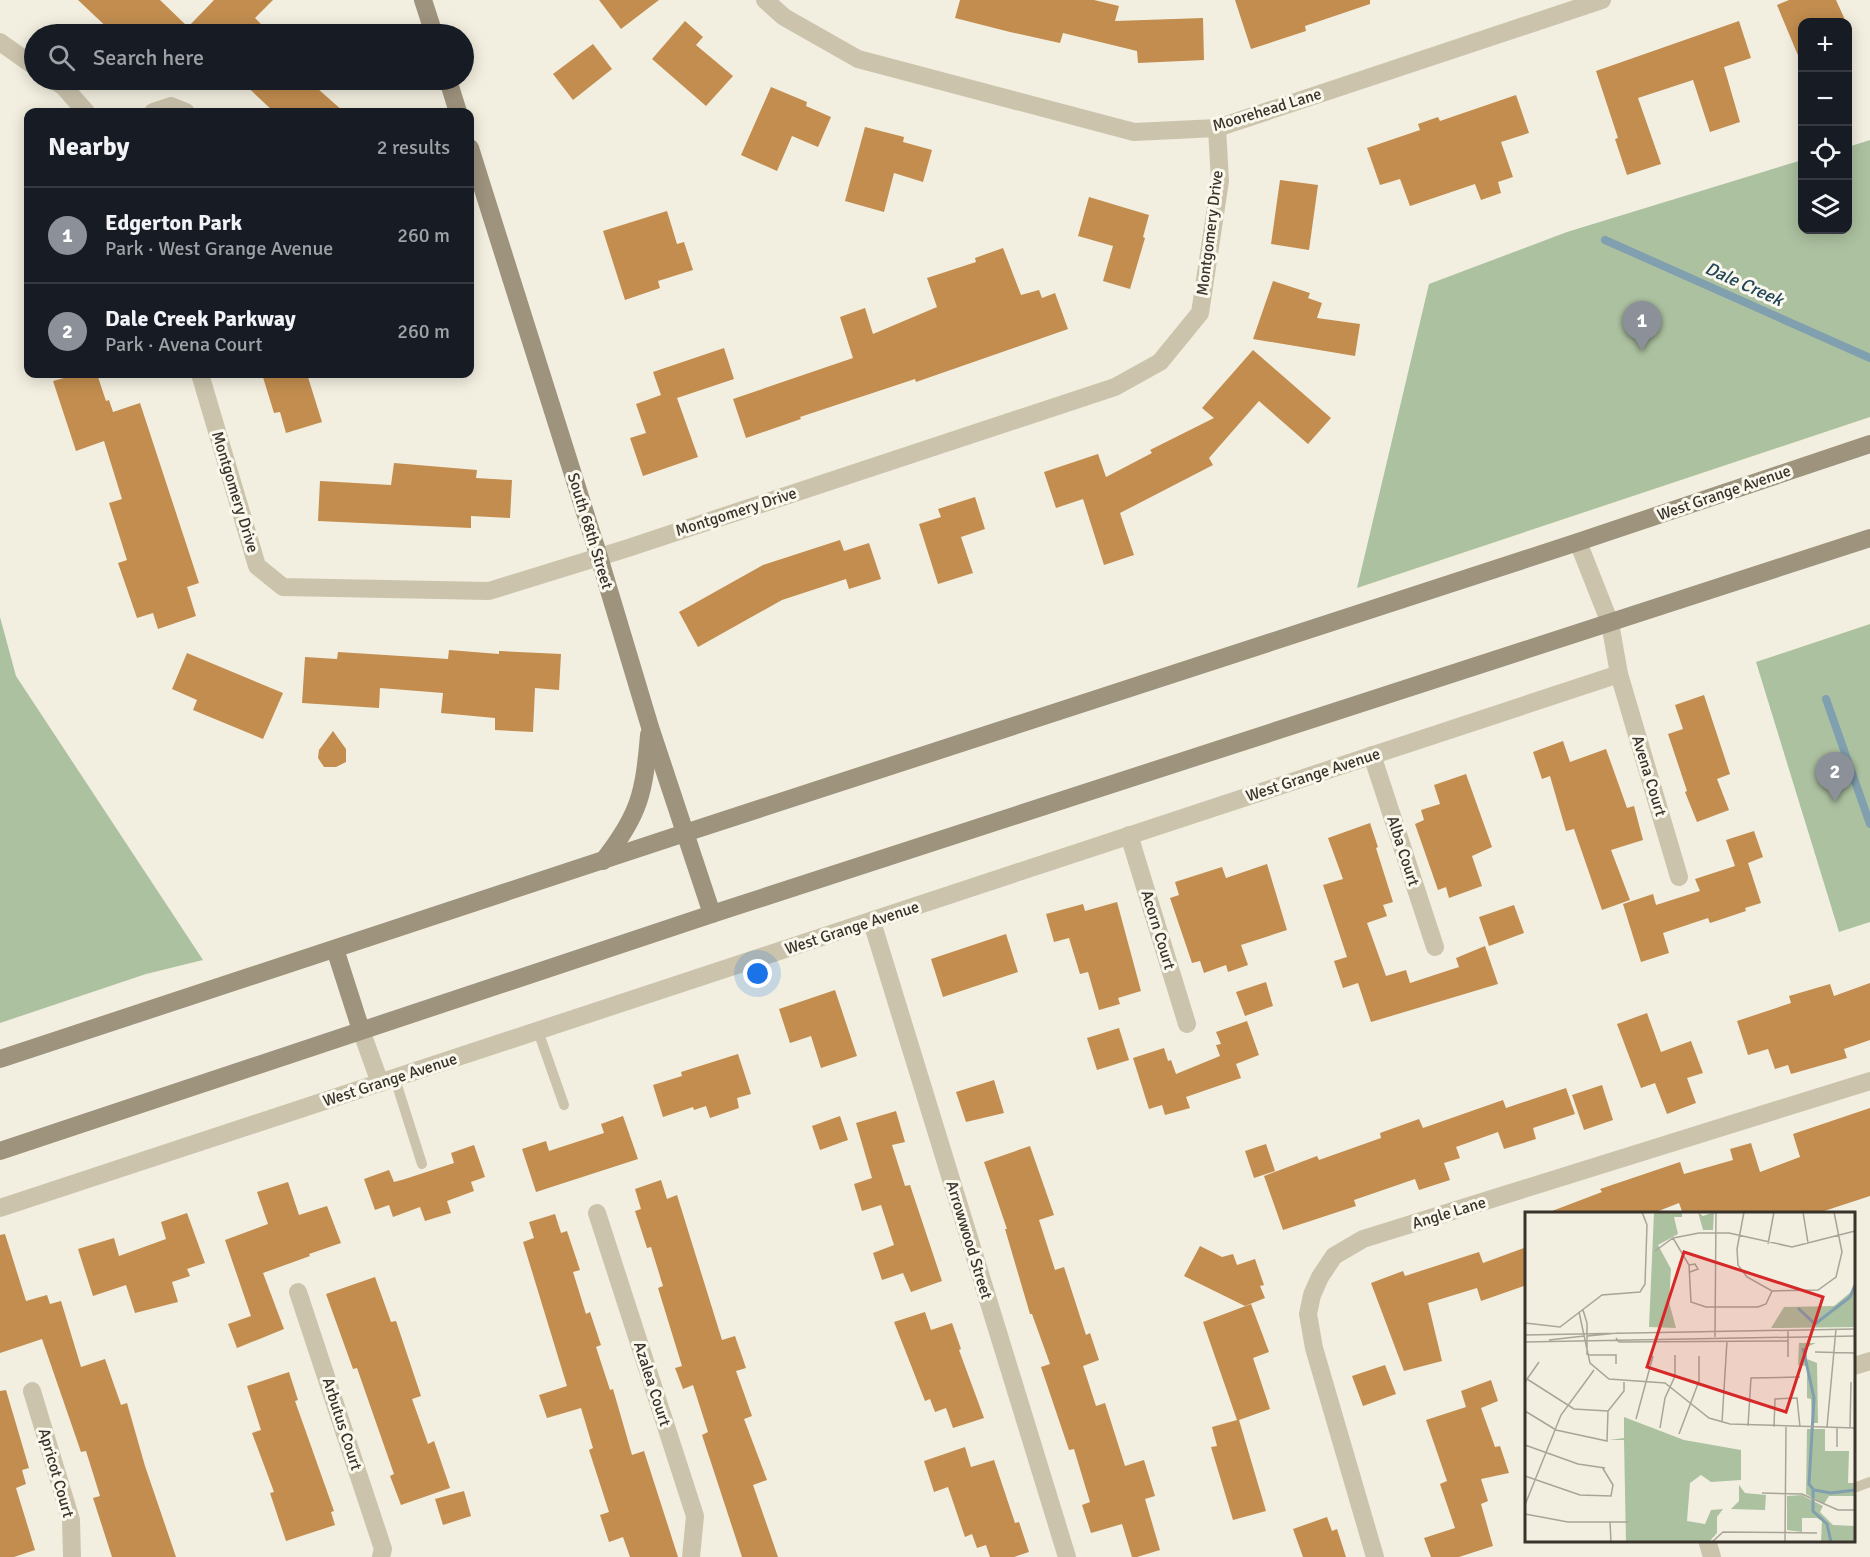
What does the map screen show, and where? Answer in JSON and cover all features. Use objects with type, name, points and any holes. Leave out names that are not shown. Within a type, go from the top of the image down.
[{"type":"street","points":[[423,0],[431,24]]},
{"type":"street","name":"Moorehead Lane","points":[[765,0],[784,17],[858,59],[1134,132],[1217,128],[1602,0]]},
{"type":"street","points":[[0,42],[24,59]]},
{"type":"street","points":[[67,90],[82,108]]},
{"type":"street","points":[[451,90],[457,108]]},
{"type":"street","name":"Montgomery Drive","points":[[201,378],[257,566],[283,587],[489,591],[1115,387],[1160,362],[1200,313],[1220,181],[1217,128]]},
{"type":"street","name":"South 68th Street","points":[[474,161],[650,727],[712,914]]},
{"type":"street","name":"West Grange Avenue","points":[[0,1059],[1578,542],[1870,444]]},
{"type":"street","points":[[0,1151],[712,914],[1870,538]]},
{"type":"street","points":[[1578,542],[1610,623],[1619,674]]},
{"type":"street","name":"West Grange Avenue","points":[[0,1208],[1619,674]]},
{"type":"street","name":"Avena Court","points":[[1619,674],[1679,877]]},
{"type":"street","points":[[603,861],[623,836],[638,809],[645,780],[650,727]]},
{"type":"street","name":"Alba Court","points":[[1372,755],[1435,947]]},
{"type":"street","name":"Acorn Court","points":[[1128,835],[1186,1024]]},
{"type":"street","name":"Arrowwood Street","points":[[872,922],[1067,1557]]},
{"type":"street","points":[[336,949],[361,1030],[387,1081]]},
{"type":"street","name":"Angle Lane","points":[[1375,1557],[1314,1348],[1308,1314],[1316,1286],[1334,1256],[1363,1239],[1870,1081]]},
{"type":"street","name":"Azalea Court","points":[[597,1213],[695,1516],[691,1557]]},
{"type":"street","name":"Arbutus Court","points":[[298,1292],[382,1549],[381,1557]]},
{"type":"street","points":[[1855,1366],[1870,1361]]},
{"type":"street","name":"Apricot Court","points":[[32,1390],[71,1520],[72,1557]]},
{"type":"street","points":[[1708,1542],[1712,1557]]},
{"type":"lane","points":[[538,1031],[564,1105]]},
{"type":"lane","points":[[387,1081],[422,1164]]},
{"type":"lane","points":[[1855,1488],[1870,1482]]},
{"type":"green space","points":[[1870,140],[1870,417],[1357,588],[1429,284],[1567,232],[1798,161],[1798,234],[1852,234],[1852,146]]},
{"type":"green space","points":[[0,617],[16,676],[203,960],[146,974],[0,1023]]},
{"type":"green space","points":[[1870,624],[1870,922],[1839,932],[1756,662]]},
{"type":"building","points":[[78,0],[160,0],[185,24],[103,24]]},
{"type":"building","points":[[214,0],[273,0],[255,18],[261,24],[191,24]]},
{"type":"building","points":[[599,0],[659,0],[621,29]]},
{"type":"building","points":[[960,0],[1094,0],[1119,6],[1115,21],[1203,18],[1204,60],[1138,63],[1137,51],[1063,33],[1060,43],[1010,32],[955,18]]},
{"type":"building","points":[[1235,0],[1370,0],[1370,4],[1305,26],[1306,31],[1251,49]]},
{"type":"building","points":[[1789,0],[1836,0],[1844,18],[1798,18],[1798,55],[1777,5]]},
{"type":"building","points":[[685,21],[703,37],[696,45],[733,76],[706,106],[652,59]]},
{"type":"building","points":[[1739,21],[1751,58],[1724,67],[1740,122],[1710,132],[1693,80],[1638,98],[1661,164],[1627,175],[1615,139],[1618,138],[1596,71]]},
{"type":"building","points":[[593,44],[612,69],[573,100],[553,74]]},
{"type":"building","points":[[771,87],[807,102],[806,106],[831,117],[818,147],[792,136],[777,171],[741,155]]},
{"type":"building","points":[[251,90],[319,90],[340,108],[270,108]]},
{"type":"building","points":[[1516,95],[1529,133],[1501,142],[1513,177],[1498,182],[1501,193],[1481,200],[1475,184],[1410,206],[1400,179],[1380,185],[1367,148],[1420,130],[1418,124],[1438,117],[1440,121]]},
{"type":"building","points":[[865,127],[904,137],[903,142],[932,150],[923,182],[894,173],[884,212],[845,201]]},
{"type":"building","points":[[1280,180],[1318,185],[1309,250],[1271,244]]},
{"type":"building","points":[[1089,197],[1149,215],[1143,237],[1145,238],[1130,289],[1103,281],[1113,246],[1078,236]]},
{"type":"building","points":[[667,211],[677,244],[684,242],[693,270],[658,281],[660,288],[625,300],[603,231]]},
{"type":"building","points":[[1003,248],[1021,295],[1039,290],[1042,298],[1055,293],[1068,329],[916,382],[915,379],[800,417],[801,419],[746,438],[733,399],[853,358],[840,317],[865,308],[873,334],[937,307],[927,278],[976,262],[975,258]]},
{"type":"building","points":[[1273,281],[1310,293],[1308,298],[1322,303],[1317,318],[1360,324],[1355,356],[1253,339]]},
{"type":"building","points":[[724,348],[734,379],[677,398],[698,457],[643,476],[630,438],[646,433],[636,404],[661,395],[653,372]]},
{"type":"building","points":[[1253,350],[1331,418],[1308,444],[1259,401],[1209,458],[1213,465],[1120,513],[1134,555],[1104,565],[1083,499],[1056,508],[1044,472],[1098,454],[1106,477],[1152,453],[1150,450],[1214,418],[1202,408]]},
{"type":"building","points":[[64,378],[98,378],[106,401],[109,400],[113,412],[140,403],[199,583],[187,587],[196,616],[158,629],[153,613],[137,618],[118,563],[127,560],[109,503],[122,499],[104,441],[76,451],[53,381]]},
{"type":"building","points":[[263,378],[308,378],[322,422],[286,433],[280,412],[274,413]]},
{"type":"building","points":[[394,463],[477,470],[476,478],[512,480],[510,518],[471,516],[471,528],[318,521],[320,481],[391,485]]},
{"type":"building","points":[[975,497],[985,529],[961,537],[973,573],[938,584],[919,524],[941,517],[938,509]]},
{"type":"building","points":[[840,540],[844,551],[869,543],[881,579],[849,589],[846,579],[782,600],[698,647],[679,612],[763,565]]},
{"type":"building","points":[[449,650],[499,654],[499,651],[561,654],[559,690],[535,688],[533,732],[495,730],[495,718],[441,713],[443,693],[380,688],[379,708],[302,703],[305,657],[337,659],[338,652],[448,659]]},
{"type":"building","points":[[187,653],[283,693],[263,739],[193,710],[197,700],[172,689]]},
{"type":"building","points":[[1704,695],[1730,774],[1717,779],[1729,810],[1697,822],[1685,792],[1687,791],[1668,734],[1683,729],[1675,705]]},
{"type":"building","points":[[333,731],[346,749],[346,762],[336,767],[324,767],[318,758],[319,750]]},
{"type":"building","points":[[1563,741],[1570,762],[1606,749],[1627,808],[1634,806],[1643,840],[1611,850],[1630,900],[1602,910],[1574,829],[1566,831],[1550,776],[1542,779],[1533,752]]},
{"type":"building","points":[[1466,774],[1492,847],[1472,856],[1482,886],[1449,898],[1446,887],[1438,890],[1415,824],[1424,820],[1421,810],[1440,804],[1434,785]]},
{"type":"building","points":[[1370,823],[1393,902],[1383,905],[1387,916],[1367,923],[1386,976],[1406,970],[1410,983],[1459,967],[1456,958],[1485,946],[1498,984],[1371,1022],[1358,983],[1343,988],[1334,961],[1347,957],[1323,885],[1343,879],[1328,838]]},
{"type":"building","points":[[1754,831],[1763,857],[1748,863],[1761,903],[1745,908],[1746,911],[1710,923],[1708,918],[1663,933],[1669,953],[1641,962],[1623,904],[1653,894],[1656,905],[1700,891],[1695,879],[1735,866],[1726,840]]},
{"type":"building","points":[[1267,864],[1287,930],[1241,945],[1248,965],[1228,972],[1226,965],[1204,973],[1200,961],[1192,963],[1170,898],[1179,895],[1175,882],[1222,867],[1226,878]]},
{"type":"building","points":[[1117,902],[1141,991],[1118,998],[1120,1004],[1099,1010],[1088,972],[1080,974],[1069,938],[1054,942],[1046,914],[1083,904],[1085,911]]},
{"type":"building","points":[[1514,905],[1524,933],[1489,946],[1479,917]]},
{"type":"building","points":[[1006,934],[1018,972],[943,997],[931,959]]},
{"type":"building","points":[[1266,982],[1273,1006],[1245,1016],[1236,992]]},
{"type":"building","points":[[1870,983],[1870,1040],[1844,1049],[1847,1058],[1791,1074],[1788,1065],[1775,1069],[1768,1049],[1748,1055],[1737,1021],[1791,1003],[1789,996],[1830,984],[1834,996]]},
{"type":"building","points":[[835,990],[857,1056],[821,1068],[811,1036],[790,1043],[779,1009]]},
{"type":"building","points":[[1647,1013],[1661,1052],[1691,1041],[1703,1073],[1687,1078],[1696,1103],[1667,1114],[1655,1083],[1641,1088],[1617,1024]]},
{"type":"building","points":[[1247,1021],[1259,1055],[1236,1064],[1241,1078],[1186,1097],[1190,1108],[1165,1115],[1162,1105],[1149,1109],[1133,1058],[1164,1048],[1168,1061],[1171,1060],[1176,1074],[1220,1056],[1216,1045],[1221,1044],[1216,1032]]},
{"type":"building","points":[[1119,1028],[1129,1060],[1097,1070],[1087,1038]]},
{"type":"building","points":[[738,1054],[751,1094],[737,1098],[739,1108],[710,1118],[706,1106],[694,1110],[693,1107],[663,1117],[653,1085],[682,1076],[681,1072]]},
{"type":"building","points":[[994,1080],[1004,1113],[966,1122],[956,1092]]},
{"type":"building","points":[[1602,1085],[1613,1120],[1584,1130],[1572,1095]]},
{"type":"building","points":[[1566,1088],[1575,1114],[1533,1128],[1536,1139],[1504,1149],[1498,1132],[1456,1147],[1460,1158],[1444,1163],[1450,1180],[1419,1190],[1415,1179],[1354,1200],[1356,1206],[1283,1230],[1264,1176],[1317,1156],[1319,1160],[1381,1138],[1380,1133],[1419,1119],[1423,1128],[1503,1100],[1506,1108]]},
{"type":"building","points":[[1870,1108],[1870,1196],[1821,1212],[1682,1212],[1679,1203],[1656,1212],[1552,1212],[1602,1192],[1600,1189],[1680,1162],[1684,1174],[1733,1160],[1730,1149],[1751,1143],[1760,1172],[1800,1157],[1793,1134]]},
{"type":"building","points":[[896,1111],[905,1142],[892,1145],[905,1186],[910,1185],[942,1281],[911,1292],[903,1273],[882,1280],[873,1253],[894,1245],[881,1205],[862,1211],[854,1184],[872,1178],[856,1123]]},
{"type":"building","points":[[623,1116],[638,1159],[536,1192],[522,1149],[546,1141],[549,1151],[604,1133],[601,1124]]},
{"type":"building","points":[[840,1116],[848,1140],[820,1150],[812,1126]]},
{"type":"building","points":[[1266,1144],[1275,1171],[1254,1178],[1245,1151]]},
{"type":"building","points":[[474,1145],[485,1177],[471,1182],[474,1191],[447,1201],[451,1213],[425,1221],[420,1207],[393,1217],[389,1205],[375,1210],[364,1179],[389,1170],[394,1182],[405,1179],[454,1163],[451,1153]]},
{"type":"building","points":[[1030,1146],[1054,1215],[1039,1220],[1055,1270],[1064,1267],[1086,1335],[1090,1333],[1099,1360],[1083,1366],[1096,1406],[1105,1403],[1125,1466],[1144,1460],[1155,1496],[1145,1499],[1160,1550],[1137,1557],[1132,1557],[1122,1524],[1091,1533],[1082,1505],[1090,1502],[1074,1449],[1069,1450],[1041,1367],[1050,1364],[1032,1314],[1030,1314],[1005,1229],[1007,1229],[984,1162]]},
{"type":"building","points":[[661,1180],[667,1199],[677,1195],[722,1340],[735,1336],[746,1368],[736,1371],[752,1416],[744,1419],[767,1480],[753,1485],[778,1557],[742,1557],[702,1435],[708,1432],[693,1385],[683,1389],[675,1368],[682,1366],[658,1288],[663,1286],[651,1247],[647,1248],[635,1211],[641,1209],[635,1189]]},
{"type":"building","points":[[288,1182],[299,1215],[327,1206],[341,1243],[263,1273],[284,1329],[237,1348],[228,1324],[251,1316],[225,1240],[268,1224],[257,1192]]},
{"type":"building","points":[[187,1213],[205,1263],[187,1269],[190,1276],[172,1282],[178,1302],[135,1313],[126,1285],[93,1296],[78,1249],[114,1238],[119,1256],[166,1239],[161,1222]]},
{"type":"building","points":[[555,1214],[561,1233],[567,1231],[580,1270],[573,1272],[586,1314],[590,1312],[601,1345],[596,1347],[610,1390],[613,1389],[632,1455],[644,1451],[678,1557],[630,1557],[623,1537],[609,1542],[600,1515],[609,1512],[589,1450],[593,1448],[581,1408],[547,1418],[539,1395],[567,1386],[523,1242],[534,1238],[529,1222]]},
{"type":"building","points":[[5,1234],[26,1301],[47,1295],[50,1304],[61,1301],[81,1367],[105,1359],[121,1405],[127,1403],[145,1466],[176,1557],[112,1557],[93,1498],[100,1496],[86,1451],[81,1452],[42,1339],[0,1353],[0,1235]]},
{"type":"building","points":[[1200,1246],[1222,1257],[1233,1254],[1237,1265],[1255,1259],[1264,1285],[1260,1286],[1265,1298],[1245,1306],[1184,1276]]},
{"type":"building","points":[[1525,1248],[1525,1286],[1481,1301],[1477,1288],[1428,1303],[1442,1361],[1404,1371],[1371,1283],[1403,1271],[1405,1276],[1479,1252],[1483,1263]]},
{"type":"building","points":[[375,1277],[391,1322],[396,1321],[421,1396],[412,1399],[428,1444],[434,1441],[450,1488],[401,1505],[390,1476],[394,1474],[357,1368],[353,1369],[326,1294]]},
{"type":"building","points":[[1251,1304],[1269,1352],[1253,1358],[1270,1409],[1239,1420],[1266,1511],[1233,1520],[1211,1447],[1217,1446],[1212,1427],[1237,1420],[1203,1322]]},
{"type":"building","points":[[925,1312],[931,1330],[952,1323],[961,1349],[959,1350],[984,1418],[953,1428],[946,1408],[935,1412],[930,1399],[925,1401],[894,1322]]},
{"type":"building","points":[[1385,1365],[1396,1394],[1363,1406],[1352,1376]]},
{"type":"building","points":[[289,1372],[298,1400],[295,1401],[334,1511],[331,1512],[335,1525],[286,1541],[270,1493],[274,1492],[252,1433],[261,1430],[247,1386]]},
{"type":"building","points":[[1491,1380],[1498,1401],[1481,1408],[1495,1447],[1500,1446],[1509,1473],[1481,1479],[1488,1501],[1481,1504],[1493,1546],[1459,1557],[1431,1557],[1424,1538],[1455,1528],[1440,1484],[1447,1481],[1426,1420],[1466,1407],[1461,1391]]},
{"type":"building","points":[[6,1390],[29,1468],[22,1470],[26,1484],[16,1488],[35,1550],[14,1557],[0,1557],[0,1391]]},
{"type":"building","points":[[965,1447],[971,1467],[994,1460],[1015,1523],[1019,1522],[1029,1552],[1014,1557],[990,1557],[986,1545],[977,1548],[972,1534],[965,1537],[948,1487],[934,1492],[924,1461]]},
{"type":"building","points":[[464,1491],[471,1516],[443,1525],[435,1499]]},
{"type":"building","points":[[1327,1517],[1332,1531],[1337,1529],[1346,1557],[1303,1557],[1293,1529]]},
{"type":"waterway","name":"Dale Creek","points":[[1605,240],[1870,358]]},
{"type":"waterway","name":"Dale Creek","points":[[1826,699],[1870,824]]},
{"type":"place","name":"Edgerton Park","points":[[1642,351]]},
{"type":"place","name":"Dale Creek Parkway","points":[[1835,802]]}]
